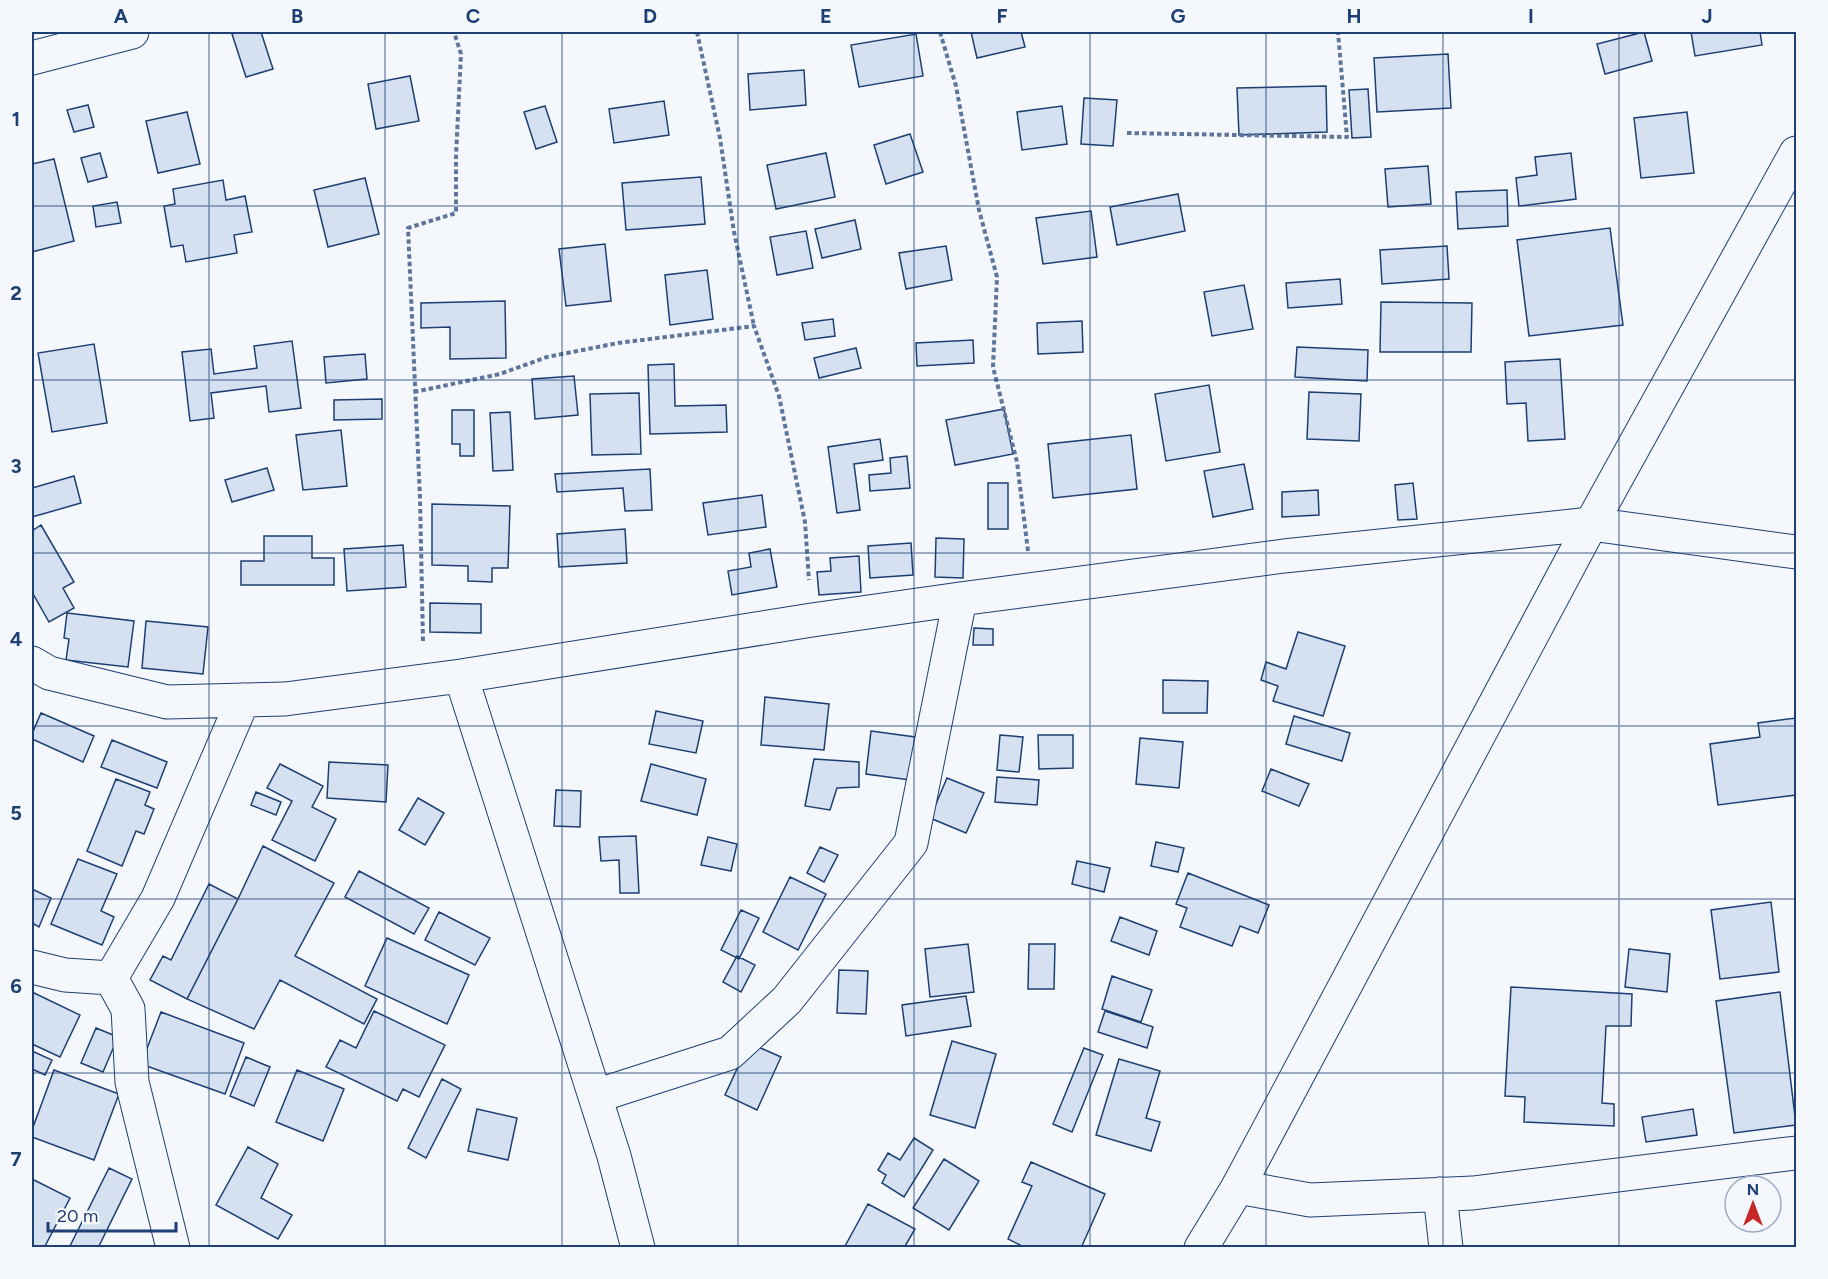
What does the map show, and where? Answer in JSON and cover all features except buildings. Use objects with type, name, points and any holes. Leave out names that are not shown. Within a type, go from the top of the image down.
[{"type":"street","points":[[32,58],[132,32]]},
{"type":"street","points":[[1201,1248],[1238,1187],[1591,524],[1797,153]]},
{"type":"street","points":[[32,663],[49,673],[167,702],[285,699],[461,676],[812,620],[960,599],[1284,556],[1591,524],[1656,531],[1797,552]]},
{"type":"street","points":[[596,1096],[730,1053],[787,1000],[911,843],[960,599]]},
{"type":"street","points":[[461,676],[615,1156],[639,1248]]},
{"type":"street","points":[[111,978],[158,898],[243,700]]},
{"type":"street","points":[[32,967],[65,975],[111,978]]},
{"type":"street","points":[[111,978],[128,1009],[132,1082],[173,1248]]},
{"type":"street","points":[[1238,1187],[1310,1200],[1473,1193],[1797,1153]]},
{"type":"street","points":[[1440,1194],[1446,1248]]},
{"type":"path","points":[[423,681],[420,498],[408,228],[456,213],[461,54],[454,32]]},
{"type":"path","points":[[696,32],[720,138],[734,232],[754,326],[779,396],[791,451],[805,522],[812,620]]},
{"type":"path","points":[[940,32],[956,86],[980,210],[997,277],[993,367],[1017,462],[1033,590]]},
{"type":"path","points":[[1127,133],[1347,137],[1338,32]]},
{"type":"path","points":[[414,392],[500,374],[547,357],[618,343],[754,326]]}]
